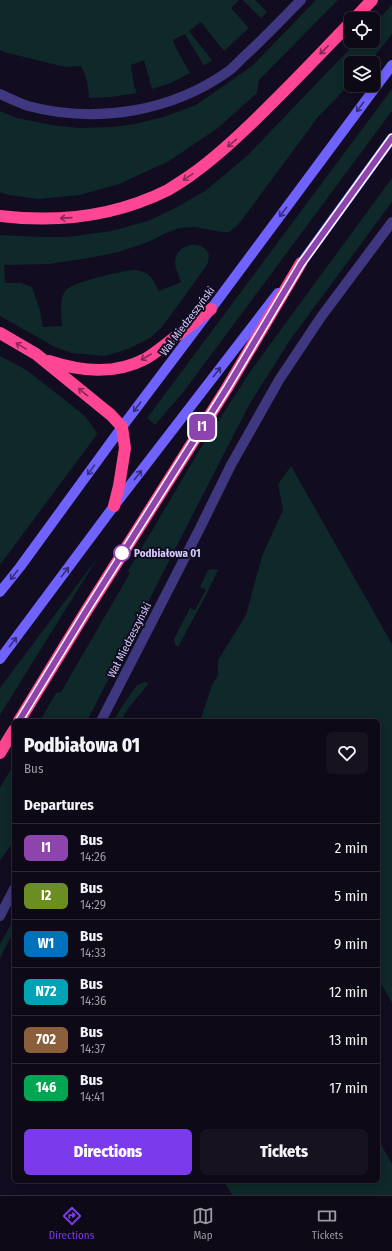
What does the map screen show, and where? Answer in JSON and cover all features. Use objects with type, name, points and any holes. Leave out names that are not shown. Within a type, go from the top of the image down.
[{"type":"highway","points":[[361,12],[372,0]]},
{"type":"highway","points":[[0,216],[40,219],[85,216],[112,211],[169,189],[202,167],[237,139],[344,29]]},
{"type":"highway","points":[[20,719],[85,613],[227,388],[301,264]]},
{"type":"highway","points":[[42,359],[66,367],[85,370],[125,366],[144,359],[155,352],[211,309]]},
{"type":"highway","points":[[0,333],[36,354],[111,415],[122,427],[125,448],[114,506]]},
{"type":"highway","points":[[0,753],[12,733]]},
{"type":"main road","name":"Wał Miedzeszyński","points":[[0,592],[392,65]]},
{"type":"main road","points":[[0,659],[114,506],[301,264],[392,138]]},
{"type":"street","points":[[0,94],[27,105],[57,112],[82,115],[127,112],[162,104],[198,89],[231,69],[301,0]]},
{"type":"street","name":"Wał Miedzeszyński","points":[[102,719],[196,537],[231,465],[279,380],[321,317],[392,222]]},
{"type":"street","points":[[0,916],[12,893]]},
{"type":"green space","points":[[0,0],[239,0],[231,8],[249,28],[224,51],[201,22],[189,31],[212,60],[204,66],[185,34],[173,40],[190,73],[171,83],[152,89],[144,60],[131,65],[134,86],[137,93],[111,97],[89,98],[85,74],[81,66],[65,67],[0,50]]},
{"type":"green space","points":[[243,0],[255,0],[267,12],[261,18]]},
{"type":"green space","points":[[316,0],[338,0],[259,80],[257,93],[218,128],[169,161],[119,184],[80,195],[38,199],[9,195],[0,192],[0,111],[17,118],[52,125],[78,128],[113,127],[135,124],[163,117],[196,105],[252,66]]},
{"type":"green space","points":[[392,5],[392,34],[375,56],[344,56],[344,90],[318,117],[238,225],[229,232],[195,227],[180,228],[148,242],[119,252],[49,264],[4,265],[5,283],[21,283],[32,287],[40,311],[43,327],[62,326],[62,298],[66,290],[70,287],[118,272],[138,270],[149,275],[153,279],[159,291],[181,282],[176,269],[175,261],[180,250],[191,245],[202,247],[206,250],[209,256],[207,265],[162,327],[150,338],[128,349],[105,356],[72,353],[55,347],[0,316],[0,235],[67,237],[111,231],[148,221],[205,191],[247,156],[350,48],[380,48],[380,18]]},
{"type":"green space","points":[[392,89],[392,111],[185,390],[155,425],[147,418]]},
{"type":"green space","points":[[392,178],[392,202],[290,340],[249,405],[88,719],[41,719],[56,693],[61,692],[130,573],[128,571],[199,451],[252,369]]},
{"type":"green space","points":[[0,356],[28,371],[85,416],[97,433],[0,565]]},
{"type":"green space","points":[[291,466],[392,644],[392,1003],[380,982],[380,719],[201,719],[212,685],[218,675],[218,660],[246,615],[262,556],[283,510],[278,484]]},
{"type":"green space","points":[[98,557],[0,715],[0,688]]},
{"type":"green space","points":[[208,570],[218,570],[178,647],[175,645],[174,639],[190,608],[195,610],[206,590],[200,587]]},
{"type":"green space","points":[[145,682],[149,683],[127,710],[122,719],[115,719],[121,708],[137,685]]},
{"type":"green space","points":[[12,767],[12,843],[0,861],[0,788]]},
{"type":"green space","points":[[12,923],[12,935],[0,958],[0,944]]},
{"type":"green space","points":[[380,1143],[392,1164],[392,1195],[232,1195],[225,1183],[380,1183]]},
{"type":"bus line","name":"I1","points":[[20,719],[85,613],[227,388],[301,264],[392,138]]},
{"type":"place","name":"Podbiałowa 01","points":[[122,553]]}]
